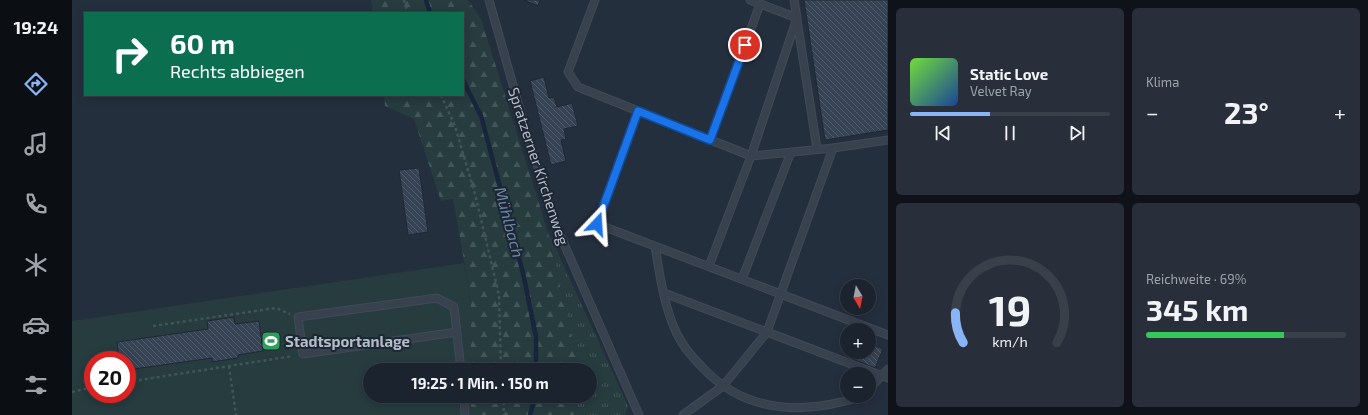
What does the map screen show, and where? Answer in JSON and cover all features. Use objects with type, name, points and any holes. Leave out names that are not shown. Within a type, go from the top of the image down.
[{"type":"lane","name":"Spratzerner Kirchenweg","points":[[489,0],[524,124],[558,230],[639,415]]},
{"type":"lane","points":[[595,0],[568,72],[578,87],[751,156],[833,148],[888,140]]},
{"type":"lane","points":[[750,0],[797,18]]},
{"type":"lane","points":[[794,0],[818,149]]},
{"type":"lane","points":[[710,140],[760,4]]},
{"type":"lane","points":[[709,266],[751,156],[797,18]]},
{"type":"lane","points":[[638,111],[597,224],[887,333]]},
{"type":"lane","points":[[683,415],[723,386],[767,332],[833,148]]},
{"type":"lane","points":[[742,279],[791,152]]},
{"type":"lane","points":[[655,246],[664,292],[677,336],[713,380],[759,408],[788,415],[812,415],[840,408],[849,403]]},
{"type":"lane","points":[[664,292],[885,377]]},
{"type":"lane","points":[[457,332],[303,354],[298,317],[437,298],[454,307],[457,332],[460,363]]},
{"type":"lane","points":[[876,384],[885,377],[888,369]]},
{"type":"lane","points":[[464,403],[465,415]]},
{"type":"path","points":[[404,0],[408,12]]},
{"type":"path","points":[[441,96],[455,126],[473,187],[499,295],[500,363]]},
{"type":"path","points":[[153,326],[276,308],[298,317]]},
{"type":"path","points":[[136,381],[303,354]]},
{"type":"path","points":[[229,366],[236,415]]},
{"type":"path","points":[[72,392],[84,389]]},
{"type":"path","points":[[503,403],[504,415]]},
{"type":"green space","points":[[371,0],[468,0],[481,19],[547,229],[577,363],[471,363],[471,299],[453,199],[441,201],[414,119],[385,106],[384,96],[464,96],[464,12],[373,12]]},
{"type":"green space","points":[[547,229],[628,406],[625,415],[576,415],[577,403],[597,403],[597,363],[577,363]]},
{"type":"green space","name":"Stadtsportanlage","points":[[464,263],[471,299],[471,363],[363,363],[363,403],[471,403],[471,415],[72,415],[72,321]]},
{"type":"green space","points":[[471,403],[577,403],[576,415],[471,415]]},
{"type":"building","points":[[524,0],[540,0],[538,6]]},
{"type":"building","points":[[804,0],[888,0],[888,130],[825,140]]},
{"type":"building","points":[[544,77],[549,98],[554,97],[557,107],[572,103],[578,126],[564,129],[566,139],[561,140],[566,161],[551,165],[530,81]]},
{"type":"building","points":[[419,168],[428,232],[408,235],[399,170]]},
{"type":"building","points":[[234,317],[235,324],[259,321],[263,351],[238,355],[238,358],[212,362],[212,358],[136,369],[136,351],[118,351],[117,342],[208,329],[207,321]]},
{"type":"building","points":[[876,346],[883,349],[875,367],[853,359],[876,359]]},
{"type":"waterway","name":"Mühlbach","points":[[426,0],[430,12]]},
{"type":"waterway","name":"Mühlbach","points":[[464,82],[481,116],[523,273],[536,337],[536,363]]},
{"type":"waterway","name":"Mühlbach","points":[[530,415],[533,403]]},
{"type":"place","name":"Stadtsportanlage","points":[[271,341]]},
{"type":"route","points":[[597,224],[638,111],[710,140],[745,45]]}]
